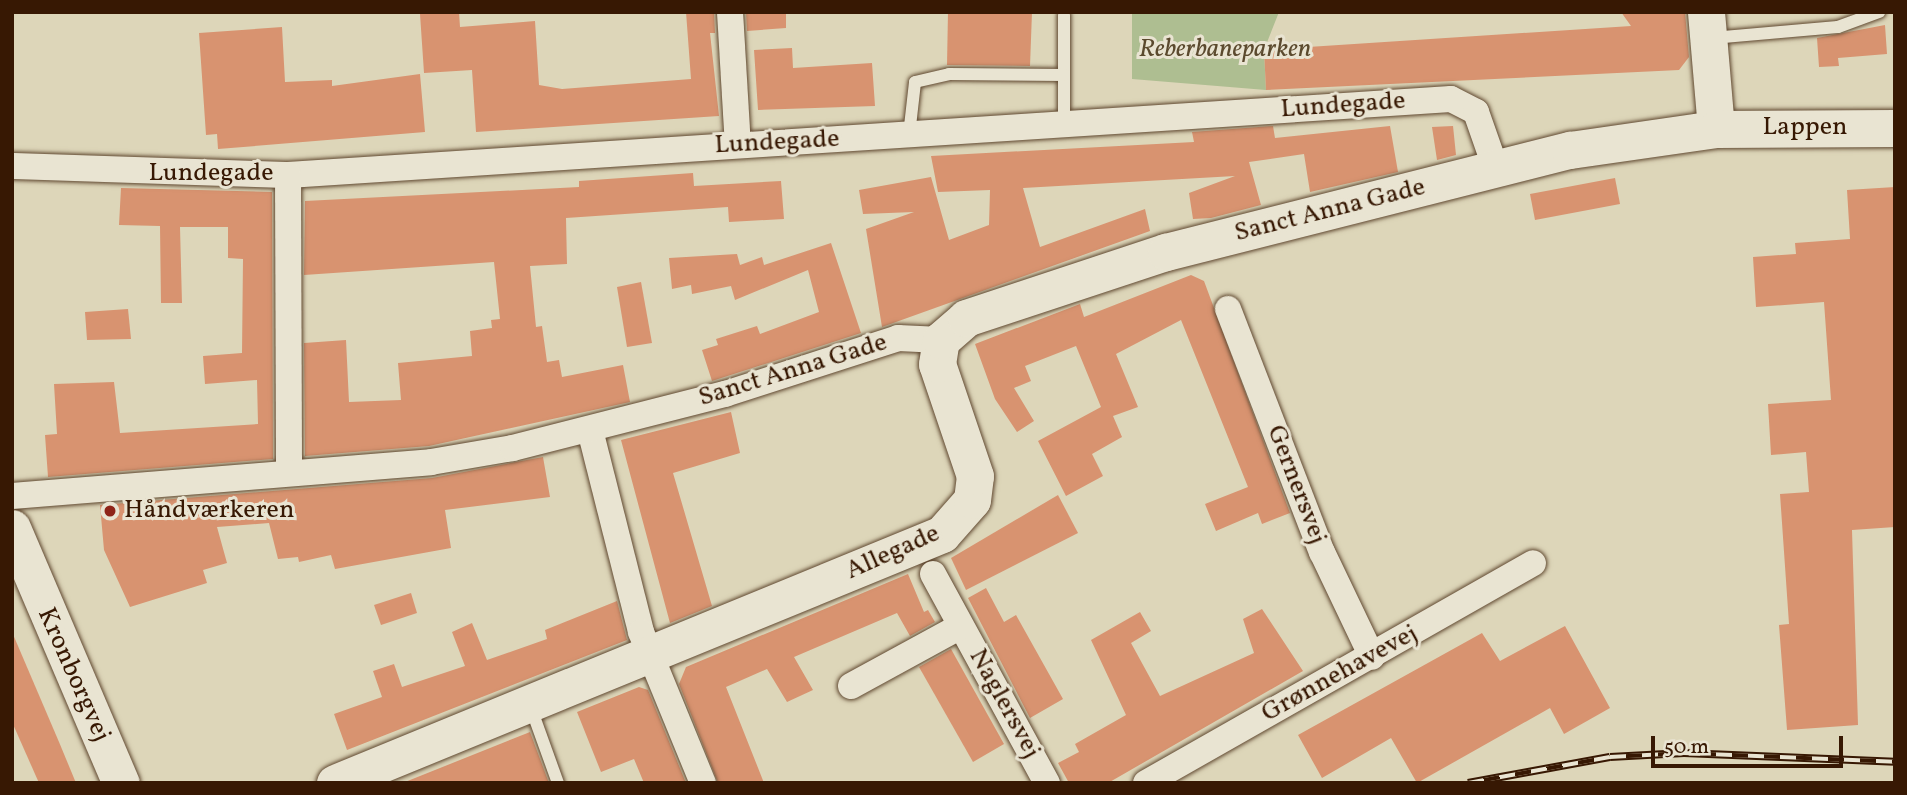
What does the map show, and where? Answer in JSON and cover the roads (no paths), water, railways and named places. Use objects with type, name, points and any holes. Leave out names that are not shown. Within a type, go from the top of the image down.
[{"type":"main road","points":[[1708,25],[1716,129]]},
{"type":"main road","name":"Lappen","points":[[1716,129],[1895,128]]},
{"type":"main road","name":"Sanct Anna Gade","points":[[941,340],[967,318],[1083,277],[1583,148],[1716,129]]},
{"type":"main road","name":"Allegade","points":[[335,783],[942,534],[961,519],[975,476],[937,365],[941,340]]},
{"type":"main road","name":"Kronborgvej","points":[[12,528],[121,783]]},
{"type":"street","points":[[730,12],[738,145]]},
{"type":"street","name":"Lundegade","points":[[12,166],[288,175],[1451,99],[1476,112],[1496,169]]},
{"type":"street","points":[[288,175],[289,470]]},
{"type":"street","name":"Gernersvej","points":[[1228,309],[1322,552],[1372,657]]},
{"type":"street","name":"Sanct Anna Gade","points":[[12,496],[289,470],[431,462],[590,430],[898,338],[941,340]]},
{"type":"street","points":[[590,430],[650,656],[703,783]]},
{"type":"street","name":"Grønnehavevej","points":[[1146,783],[1372,657],[1533,563]]},
{"type":"street","name":"Naglersvej","points":[[933,574],[1047,783]]},
{"type":"street","name":"Naglersvej","points":[[850,686],[961,626]]},
{"type":"lane","points":[[1708,25],[1838,27],[1879,12]]},
{"type":"lane","points":[[1064,15],[1064,125]]},
{"type":"lane","points":[[909,136],[915,82],[949,74],[1064,75]]},
{"type":"lane","points":[[530,704],[558,783]]},
{"type":"railway","points":[[1468,783],[1610,757],[1684,753],[1895,762]]},
{"type":"place","name":"Håndværkeren","points":[[110,511]]},
{"type":"park label","name":"Reberbaneparken","points":[[1225,50]]}]
